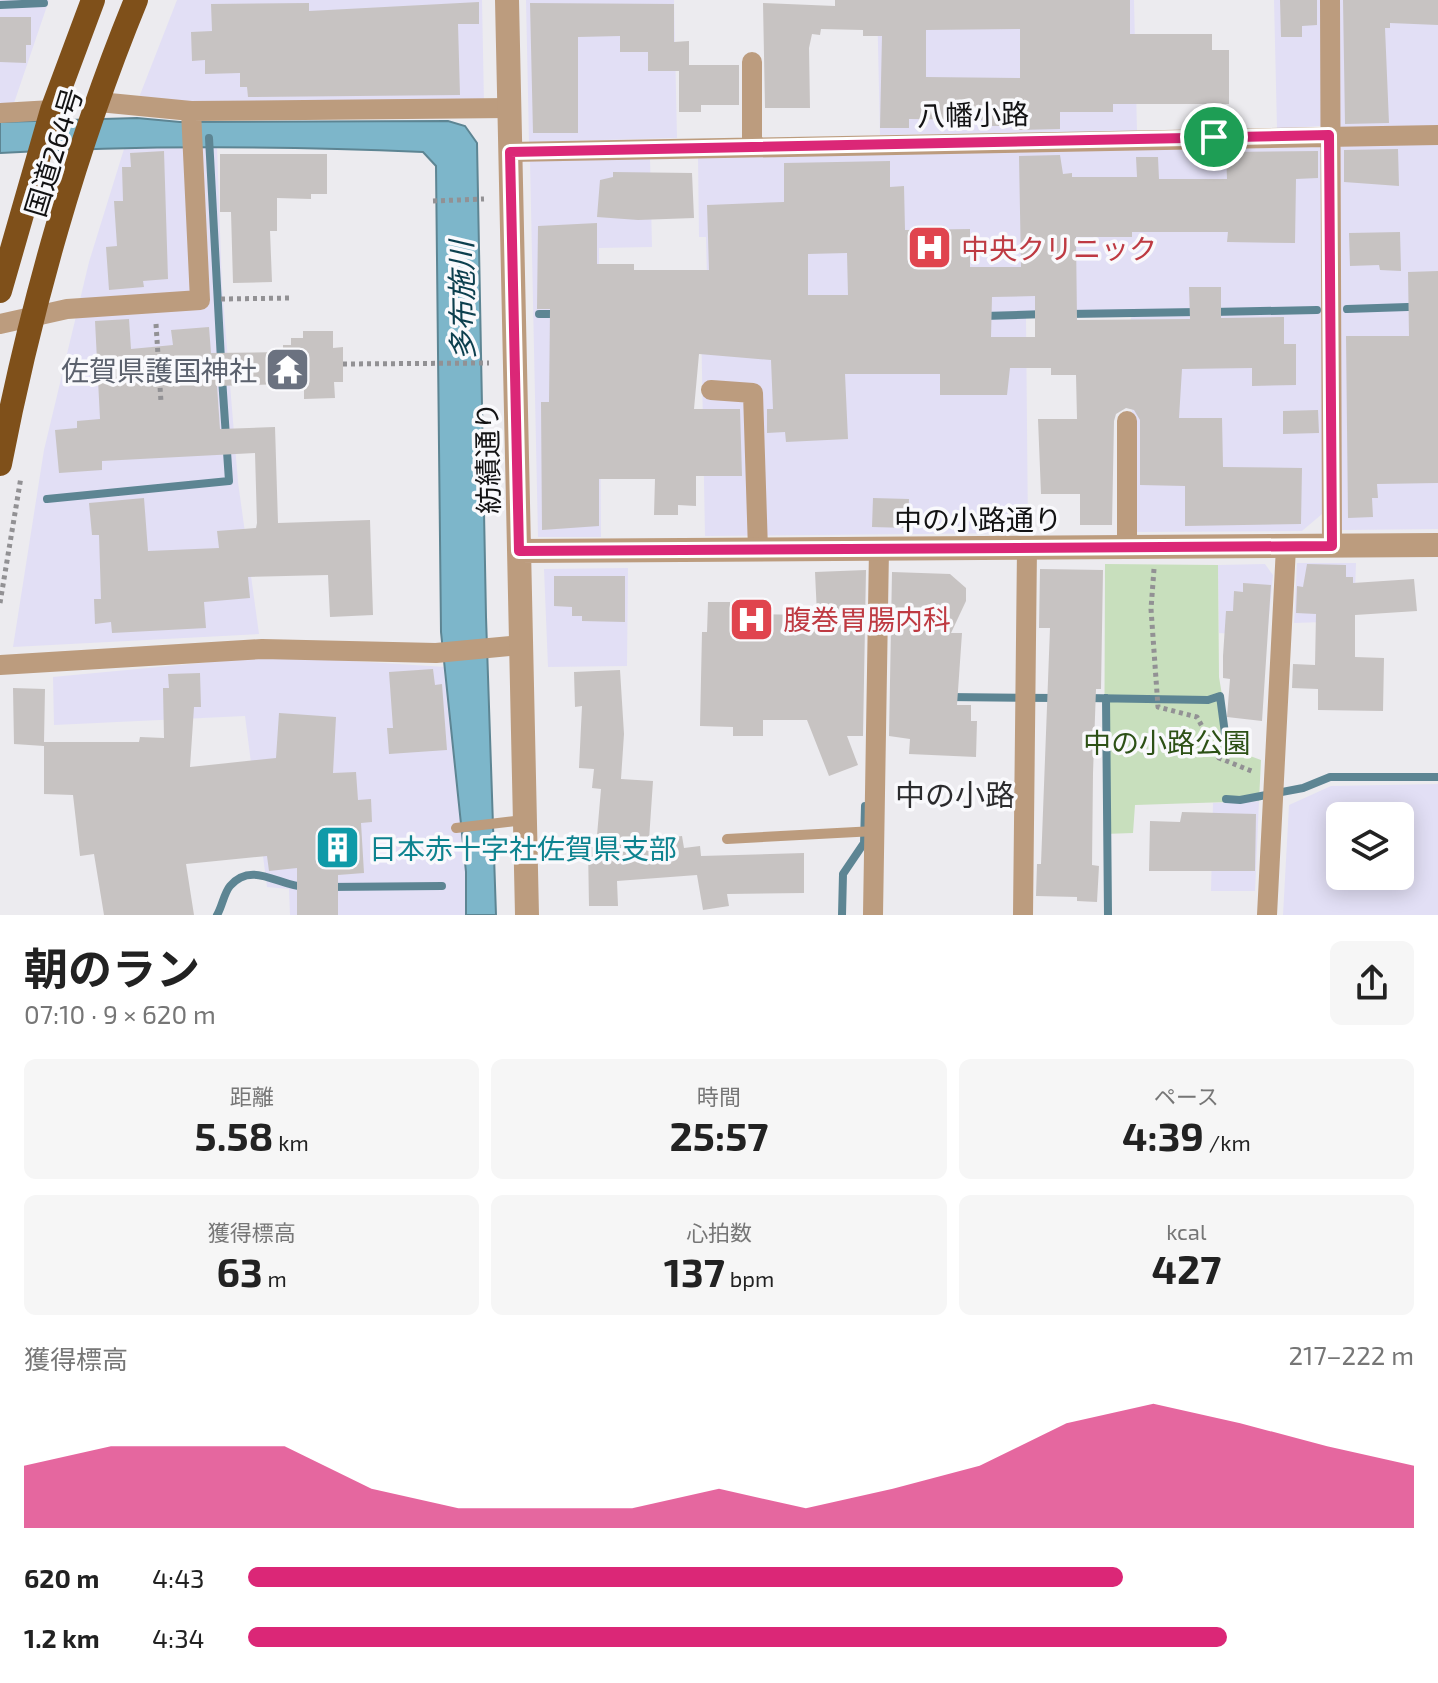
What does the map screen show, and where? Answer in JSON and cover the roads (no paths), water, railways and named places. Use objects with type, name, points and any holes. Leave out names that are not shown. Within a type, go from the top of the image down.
[{"type":"highway","name":"国道264号","points":[[0,291],[52,110],[93,0]]},
{"type":"highway","name":"国道264号","points":[[0,464],[34,319],[81,157],[136,0]]},
{"type":"street","name":"紡績通り","points":[[507,0],[527,915]]},
{"type":"street","points":[[1330,0],[1332,546]]},
{"type":"street","points":[[752,62],[752,147]]},
{"type":"street","points":[[97,107],[191,111],[509,108]]},
{"type":"street","points":[[0,113],[52,110]]},
{"type":"street","points":[[0,324],[34,319],[67,309],[200,300],[191,111]]},
{"type":"street","name":"八幡小路","points":[[510,152],[1438,135]]},
{"type":"street","points":[[711,390],[753,393],[758,550]]},
{"type":"street","points":[[1127,421],[1127,548]]},
{"type":"street","name":"中の小路通り","points":[[519,551],[1438,545]]},
{"type":"street","points":[[1267,915],[1286,547]]},
{"type":"street","points":[[1023,915],[1027,548]]},
{"type":"street","points":[[873,915],[865,831],[876,696],[879,549]]},
{"type":"street","points":[[0,665],[262,649],[436,653],[520,645]]},
{"type":"lane","points":[[456,828],[524,820]]},
{"type":"lane","points":[[727,839],[865,831]]},
{"type":"water","name":"多布施川","points":[[137,118],[180,122],[448,121],[465,126],[477,143],[486,617],[496,915],[466,915],[466,872],[441,632],[436,166],[423,152],[370,150],[159,148],[0,153],[0,122]]},
{"type":"waterway","points":[[0,5],[44,3]]},
{"type":"waterway","points":[[209,138],[221,360]]},
{"type":"waterway","points":[[1347,309],[1438,306]]},
{"type":"waterway","points":[[1212,312],[1317,310]]},
{"type":"waterway","points":[[1068,314],[1198,312]]},
{"type":"waterway","points":[[539,314],[558,314]]},
{"type":"waterway","points":[[984,316],[1046,314]]},
{"type":"waterway","points":[[47,499],[229,481],[222,378]]},
{"type":"waterway","points":[[1087,698],[1208,700],[1220,696],[1226,741]]},
{"type":"waterway","points":[[947,697],[1057,698]]},
{"type":"waterway","points":[[1106,698],[1108,915]]},
{"type":"waterway","points":[[1226,799],[1240,800],[1303,788],[1330,777],[1438,777]]},
{"type":"waterway","points":[[842,915],[843,874],[864,843],[865,806]]},
{"type":"waterway","points":[[217,915],[230,886],[248,875],[306,887]]},
{"type":"waterway","points":[[328,887],[442,886]]},
{"type":"place","name":"中央クリニック","points":[[930,248]]},
{"type":"place","name":"佐賀県護国神社","points":[[288,370]]},
{"type":"place","name":"腹巻胃腸内科","points":[[752,619]]},
{"type":"place","name":"日本赤十字社佐賀県支部","points":[[338,848]]},
{"type":"district","name":"中の小路","points":[[955,794]]},
{"type":"park label","name":"中の小路公園","points":[[1167,742]]}]
